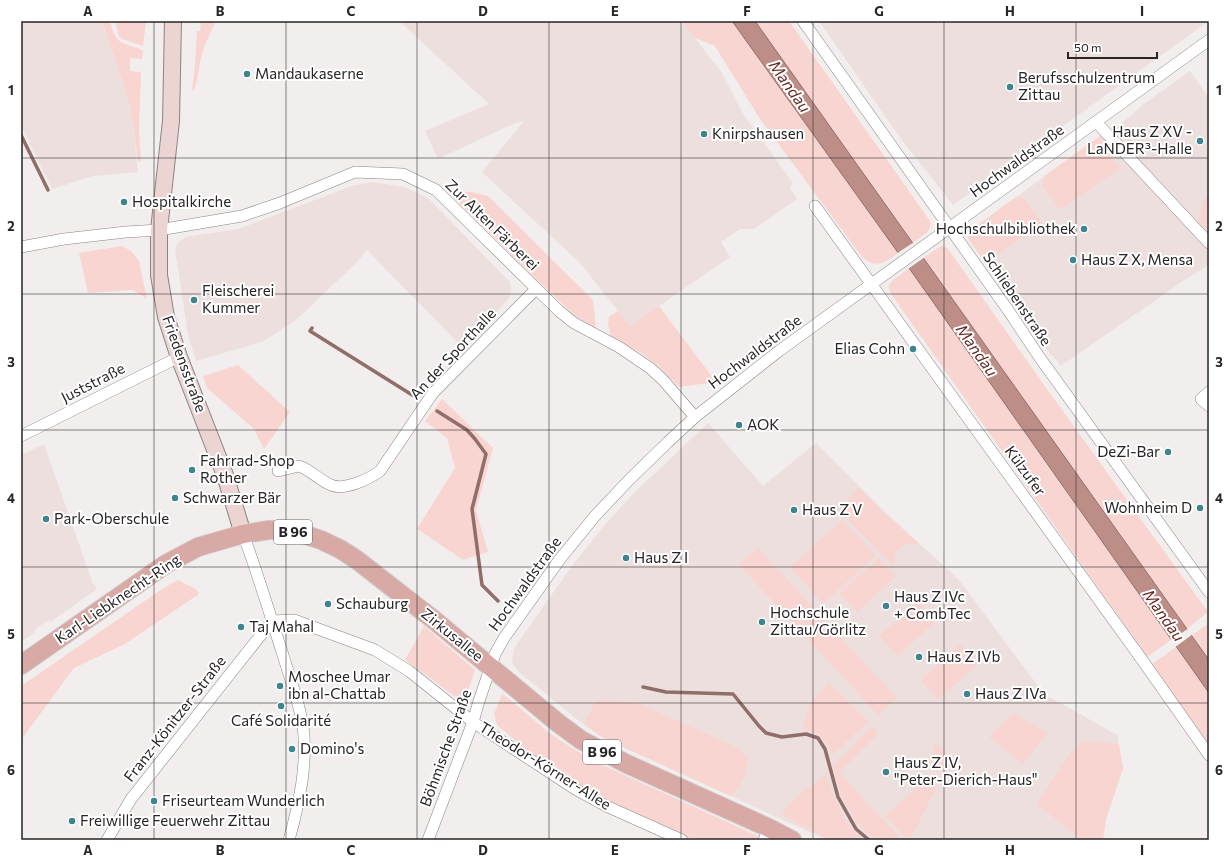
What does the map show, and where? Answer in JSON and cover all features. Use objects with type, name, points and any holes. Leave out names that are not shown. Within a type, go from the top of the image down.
[{"type":"main road","name":"Friedensstraße","points":[[173,21],[171,121],[159,230],[159,275],[166,317],[179,357],[225,475],[243,534]]},
{"type":"main road","name":"Zirkusallee","points":[[243,534],[269,530],[286,530],[321,540],[340,549],[374,573],[491,666]]},
{"type":"main road","name":"Karl-Liebknecht-Ring","points":[[21,666],[166,564],[198,547],[243,534]]},
{"type":"main road","name":"B 96","points":[[491,666],[569,732],[581,740],[766,834],[792,840]]},
{"type":"street","name":"Schliebenstraße","points":[[803,21],[1008,310],[1040,358],[1209,592]]},
{"type":"street","name":"Hochwaldstraße","points":[[491,666],[495,654],[504,638],[560,559],[595,516],[629,480],[695,417],[779,351],[1209,40]]},
{"type":"street","points":[[1096,122],[1209,243]]},
{"type":"street","name":"Zur Alten Färberei","points":[[21,247],[88,236],[159,230],[242,216],[280,203],[355,172],[403,174],[436,190],[536,289],[574,323],[619,347],[650,368],[663,380],[695,417]]},
{"type":"street","name":"Külzufer","points":[[815,206],[1141,658],[1209,755]]},
{"type":"street","name":"An der Sporthalle","points":[[278,471],[299,466],[330,485],[337,487],[371,478],[380,471],[433,394],[536,289]]},
{"type":"street","name":"Juststraße","points":[[21,436],[179,357]]},
{"type":"street","points":[[243,534],[298,705],[303,726],[304,754],[302,774],[296,813],[289,840]]},
{"type":"street","name":"Theodor-Körner-Allee","points":[[272,622],[294,620],[375,650],[409,671],[473,722],[575,789],[606,806],[682,840]]},
{"type":"street","name":"Franz-Könitzer-Straße","points":[[107,840],[131,799],[272,622]]},
{"type":"street","name":"Böhmische Straße","points":[[428,840],[473,722],[491,666]]},
{"type":"shaded area","points":[[21,21],[102,21],[127,95],[133,124],[138,172],[93,176],[52,189],[21,126]]},
{"type":"shaded area","points":[[102,21],[110,21],[115,35],[121,42],[143,51],[142,59],[130,58],[130,71],[141,72],[139,131],[141,161],[138,162],[133,124],[127,95]]},
{"type":"shaded area","points":[[115,21],[146,21],[143,46],[123,39],[119,36]]},
{"type":"shaded area","points":[[201,21],[216,21],[205,47],[196,85],[192,91],[197,31],[200,31]]},
{"type":"shaded area","points":[[399,21],[682,21],[722,73],[743,114],[793,183],[790,188],[797,199],[754,229],[740,229],[721,242],[730,257],[630,326],[580,263],[482,172],[524,121],[515,123],[438,159],[425,131],[489,104]]},
{"type":"shaded area","points":[[682,21],[732,21],[898,253],[889,260],[876,264],[867,261],[862,257],[760,119],[715,46],[695,38]]},
{"type":"shaded area","points":[[755,21],[789,21],[930,221],[930,228],[925,234],[912,243]]},
{"type":"shaded area","points":[[819,21],[1209,21],[953,205],[901,139]]},
{"type":"shaded area","points":[[1190,71],[1209,98],[1209,265],[1183,281],[1061,366],[1046,348],[969,240],[968,233],[1110,129],[1119,126],[1145,103]]},
{"type":"shaded area","points":[[1100,136],[1104,140],[1099,145],[1120,168],[1064,207],[1059,208],[1043,187],[1044,176]]},
{"type":"shaded area","points":[[372,182],[404,187],[428,198],[510,282],[511,289],[509,298],[462,347],[367,250],[357,262],[296,320],[262,342],[196,361],[188,335],[175,250],[178,243],[186,237],[238,229],[352,186]]},
{"type":"shaded area","points":[[447,191],[471,192],[488,196],[593,300],[596,329],[574,315]]},
{"type":"shaded area","points":[[1209,193],[1209,234],[1198,221],[1205,197]]},
{"type":"shaded area","points":[[1024,198],[1042,223],[986,263],[969,240],[968,233],[1013,199]]},
{"type":"shaded area","points":[[122,246],[131,251],[139,261],[147,299],[133,290],[88,293],[79,253]]},
{"type":"shaded area","points":[[941,246],[947,248],[951,253],[1044,385],[1208,612],[1187,629],[923,258]]},
{"type":"shaded area","points":[[909,268],[1171,640],[1147,657],[891,294],[888,287],[891,282]]},
{"type":"shaded area","points":[[659,306],[716,382],[679,387],[658,366],[641,353],[611,337],[608,324],[609,317],[618,311],[630,326]]},
{"type":"shaded area","points":[[238,365],[290,412],[264,449],[254,429],[207,388],[203,376]]},
{"type":"shaded area","points":[[442,399],[493,448],[476,510],[488,552],[463,560],[417,529],[455,468],[447,438],[425,421]]},
{"type":"shaded area","name":"Hochschule Zittau/Görlitz","points":[[708,423],[763,486],[816,443],[883,510],[959,580],[1044,694],[1119,736],[1118,741],[1123,768],[1106,819],[1103,840],[827,840],[603,738],[578,720],[520,673],[512,663],[514,648],[575,562],[603,527],[634,493]]},
{"type":"shaded area","name":"Park-Oberschule","points":[[44,444],[93,584],[97,589],[50,622],[48,620],[21,642],[21,455]]},
{"type":"shaded area","points":[[859,488],[919,544],[907,544],[899,548],[895,555],[894,567],[838,510]]},
{"type":"shaded area","points":[[842,520],[876,555],[823,604],[790,567]]},
{"type":"shaded area","points":[[758,548],[897,698],[878,715],[739,565]]},
{"type":"shaded area","points":[[879,558],[896,576],[857,612],[839,594]]},
{"type":"shaded area","points":[[178,580],[197,590],[199,594],[125,644],[74,668],[21,740],[21,686],[165,587]]},
{"type":"shaded area","points":[[918,601],[937,620],[898,656],[879,636]]},
{"type":"shaded area","points":[[1209,623],[1209,660],[1192,635]]},
{"type":"shaded area","points":[[424,626],[475,670],[464,703],[405,660]]},
{"type":"shaded area","points":[[960,644],[978,664],[938,700],[921,680]]},
{"type":"shaded area","points":[[1176,647],[1209,693],[1209,745],[1152,664]]},
{"type":"shaded area","points":[[829,683],[868,721],[833,755],[821,737],[802,729],[810,704]]},
{"type":"shaded area","points":[[502,694],[547,731],[594,761],[767,840],[694,840],[613,803],[576,784],[545,765],[497,725],[494,714]]},
{"type":"shaded area","points":[[596,700],[638,703],[736,747],[747,757],[747,768],[741,783],[731,796],[603,738],[584,724]]},
{"type":"shaded area","points":[[1015,714],[1048,733],[1023,764],[989,737],[1010,716]]},
{"type":"shaded area","points":[[872,726],[879,733],[839,773],[903,840],[875,840],[859,825],[842,798],[833,766]]},
{"type":"shaded area","points":[[1084,741],[1119,744],[1123,768],[1106,819],[1103,840],[1082,840],[1037,804],[1072,750]]},
{"type":"shaded area","points":[[936,743],[953,760],[946,769],[938,765],[934,765],[927,759],[935,752],[931,747]]},
{"type":"shaded area","points":[[826,773],[832,791],[844,817],[849,825],[863,840],[829,840],[781,814],[793,800]]},
{"type":"shaded area","points":[[932,774],[940,780],[910,840],[908,840],[885,816]]},
{"type":"water","name":"Mandau","points":[[732,21],[755,21],[1209,660],[1209,693],[909,268]]},
{"type":"pier","points":[[914,242],[925,257],[908,269],[896,254]]},
{"type":"pier","points":[[1189,628],[1193,634],[1174,648],[1170,641]]},
{"type":"waterway","points":[[21,135],[48,190]]},
{"type":"waterway","points":[[312,328],[310,331],[417,398]]},
{"type":"waterway","points":[[437,411],[467,430],[486,454],[472,509],[482,585],[498,601]]},
{"type":"waterway","points":[[643,687],[666,692],[733,694],[766,733],[782,737],[806,734],[818,738],[825,749],[838,797],[856,829],[869,840]]},
{"type":"place","name":"Mandaukaserne","points":[[247,74]]},
{"type":"place","name":"Berufsschulzentrum Zittau","points":[[1010,87]]},
{"type":"place","name":"Knirpshausen","points":[[704,134]]},
{"type":"place","name":"Haus Z XV - LaNDER³-Halle","points":[[1200,141]]},
{"type":"place","name":"Hospitalkirche","points":[[124,202]]},
{"type":"place","name":"Hochschulbibliothek","points":[[1084,229]]},
{"type":"place","name":"Haus Z X, Mensa","points":[[1073,260]]},
{"type":"place","name":"Fleischerei Kummer","points":[[194,300]]},
{"type":"place","name":"Elias Cohn","points":[[913,349]]},
{"type":"place","name":"AOK","points":[[739,425]]},
{"type":"place","name":"DeZi-Bar","points":[[1168,452]]},
{"type":"place","name":"Fahrrad-Shop Rother","points":[[192,470]]},
{"type":"place","name":"Schwarzer Bär","points":[[175,498]]},
{"type":"place","name":"Wohnheim D","points":[[1200,508]]},
{"type":"place","name":"Haus Z V","points":[[794,510]]},
{"type":"place","name":"Park-Oberschule","points":[[46,519]]},
{"type":"place","name":"Haus Z I","points":[[626,558]]},
{"type":"place","name":"Schauburg","points":[[328,604]]},
{"type":"place","name":"Haus Z IVc + CombTec","points":[[886,606]]},
{"type":"place","name":"Hochschule Zittau/Görlitz","points":[[762,622]]},
{"type":"place","name":"Taj Mahal","points":[[241,627]]},
{"type":"place","name":"Haus Z IVb","points":[[919,657]]},
{"type":"place","name":"Moschee Umar ibn al-Chattab","points":[[280,686]]},
{"type":"place","name":"Haus Z IVa","points":[[967,694]]},
{"type":"place","name":"Café Solidarité","points":[[281,706]]},
{"type":"place","name":"Domino's","points":[[292,749]]},
{"type":"place","name":"Haus Z IV, \"Peter-Dierich-Haus\"","points":[[886,772]]},
{"type":"place","name":"Friseurteam Wunderlich","points":[[154,801]]},
{"type":"place","name":"Freiwillige Feuerwehr Zittau","points":[[72,821]]}]
